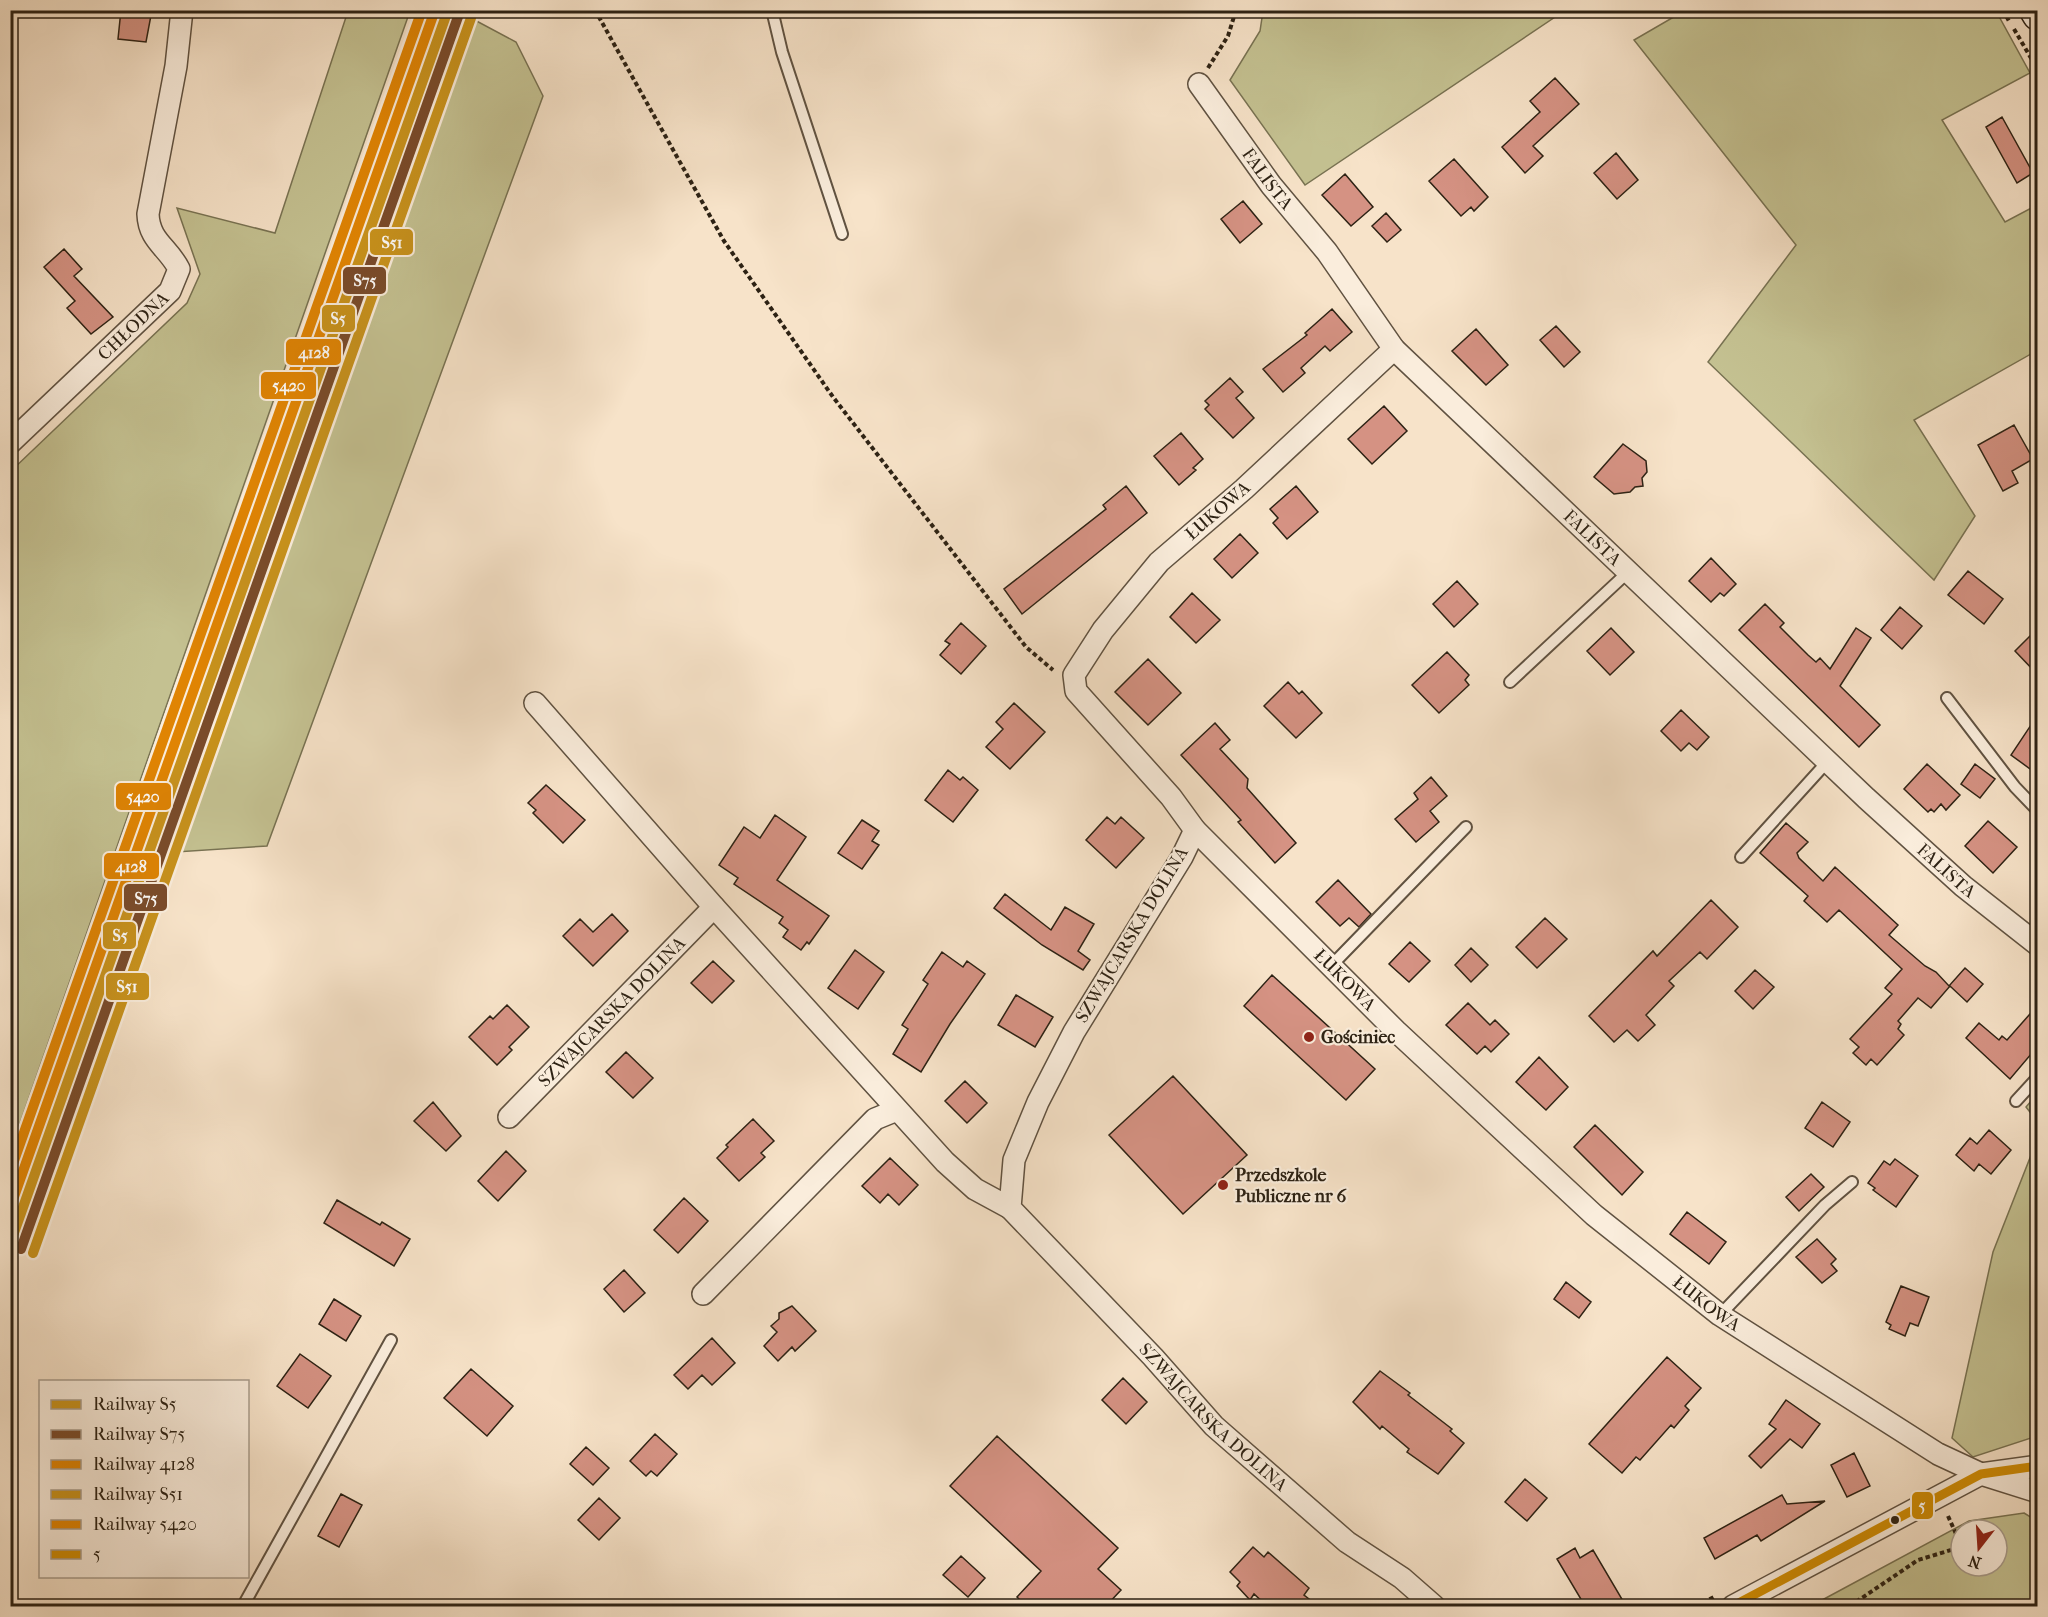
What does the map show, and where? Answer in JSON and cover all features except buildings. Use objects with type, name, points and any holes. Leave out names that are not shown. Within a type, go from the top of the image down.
[{"type":"street","name":"CHŁODNA","points":[[10,443],[170,291],[176,279],[179,269],[174,258],[148,229],[148,214],[176,66],[182,10]]},
{"type":"street","points":[[2035,10],[2037,15]]},
{"type":"street","name":"FALISTA","points":[[1199,84],[1271,185],[1327,252],[1394,349],[1627,573],[1828,761],[1963,886],[2037,945]]},
{"type":"street","name":"ŁUKOWA","points":[[1394,349],[1244,489],[1159,562],[1103,630],[1074,675],[1076,691],[1171,797],[1195,830],[1396,1031],[1594,1215],[1720,1315],[1938,1454],[1981,1474],[2037,1491]]},
{"type":"street","name":"SZWAJCARSKA DOLINA","points":[[534,703],[714,907],[945,1162],[975,1189],[1010,1208],[1153,1357],[1214,1426],[1347,1542],[1402,1578],[1434,1606]]},
{"type":"street","name":"SZWAJCARSKA DOLINA","points":[[1010,1208],[1014,1160],[1038,1102],[1074,1032],[1182,857],[1195,830]]},
{"type":"street","name":"SZWAJCARSKA DOLINA","points":[[509,1117],[714,907]]},
{"type":"street","points":[[703,1294],[875,1119],[897,1110]]},
{"type":"street","points":[[1733,1606],[1981,1474],[2037,1466]]},
{"type":"lane","points":[[772,10],[782,52],[842,234]]},
{"type":"lane","points":[[1510,682],[1627,573]]},
{"type":"lane","points":[[1947,698],[2015,787],[2037,811]]},
{"type":"lane","points":[[1741,857],[1828,761]]},
{"type":"lane","points":[[1331,966],[1467,827]]},
{"type":"lane","points":[[2016,1101],[2037,1077]]},
{"type":"lane","points":[[1720,1315],[1817,1214],[1852,1182]]},
{"type":"lane","points":[[243,1606],[391,1340]]},
{"type":"path","points":[[595,10],[724,241],[765,301],[833,397],[1026,647],[1076,691]]},
{"type":"path","points":[[1199,84],[1228,36],[1236,10]]},
{"type":"path","points":[[2003,10],[2037,70]]},
{"type":"path","points":[[1945,1508],[1949,1518]]},
{"type":"path","points":[[1850,1606],[1918,1560],[1949,1550]]},
{"type":"shaded area","points":[[1263,10],[1564,11],[1305,185],[1230,80],[1260,31]]},
{"type":"shaded area","points":[[348,11],[410,11],[11,1149],[11,471],[187,303],[200,274],[177,208],[275,233]]},
{"type":"shaded area","points":[[1684,11],[1996,11],[2030,73],[1942,120],[2005,222],[2037,205],[2038,350],[1914,420],[1975,516],[1934,580],[1708,362],[1796,245],[1634,40]]},
{"type":"shaded area","points":[[469,17],[516,42],[543,96],[267,846],[176,852]]},
{"type":"shaded area","points":[[10,65],[15,86],[11,185],[10,185]]},
{"type":"shaded area","points":[[2037,1094],[2037,1121],[2026,1107]]},
{"type":"shaded area","points":[[2037,1140],[2037,1436],[1973,1457],[1952,1438],[1993,1252]]},
{"type":"shaded area","points":[[2024,1513],[2037,1521],[2037,1606],[1811,1606],[1949,1532],[1949,1578],[2009,1578],[2009,1518],[1990,1518]]},
{"type":"rail line","name":"5420","points":[[10,1172],[422,10]]},
{"type":"rail line","name":"4128","points":[[10,1208],[435,10]]},
{"type":"rail line","name":"S5","points":[[10,1244],[448,10]]},
{"type":"rail line","name":"S75","points":[[21,1249],[459,14]]},
{"type":"rail line","name":"S51","points":[[33,1253],[471,18]]},
{"type":"transit line","name":"5","points":[[1733,1606],[1981,1474],[2038,1466]]},
{"type":"place","name":"Gościniec","points":[[1309,1037]]},
{"type":"place","name":"Przedszkole Publiczne nr 6","points":[[1223,1185]]}]
